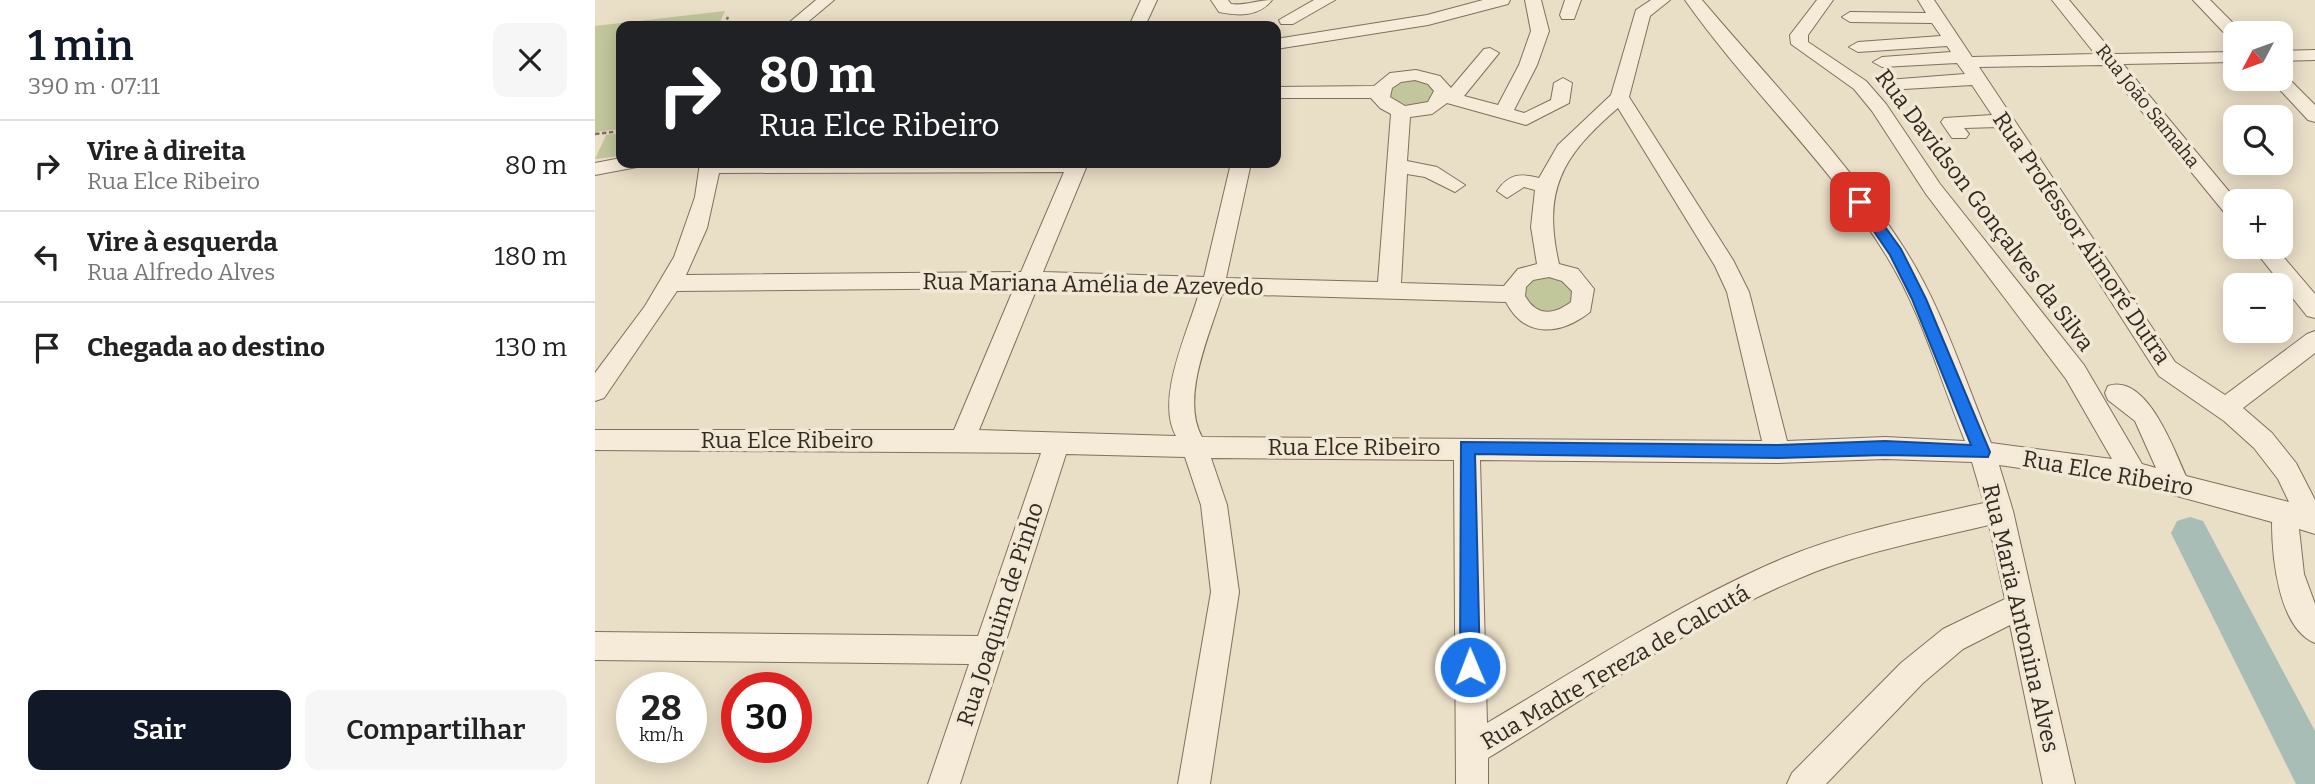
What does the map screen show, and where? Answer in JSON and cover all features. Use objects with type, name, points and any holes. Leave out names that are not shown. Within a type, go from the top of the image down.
[{"type":"street","points":[[799,21],[826,0]]},
{"type":"street","points":[[1139,21],[1149,0]]},
{"type":"street","points":[[1219,0],[1225,8],[1238,10],[1253,8],[1264,0]]},
{"type":"street","points":[[1287,20],[1327,0]]},
{"type":"street","points":[[1281,43],[1427,20],[1502,0]]},
{"type":"street","points":[[1503,113],[1540,31],[1533,0]]},
{"type":"street","points":[[1549,269],[1541,219],[1547,186],[1556,160],[1573,137],[1620,97],[1642,14],[1662,0]]},
{"type":"street","name":"Rua Maria Antonina Alves","points":[[1693,0],[1860,202],[1896,253],[1919,299],[1982,452],[2000,511],[2059,784]]},
{"type":"street","name":"Rua Davidson Gonçalves da Silva","points":[[1825,0],[1799,35],[1800,44],[1860,85],[1879,108],[1933,189],[2075,372],[2133,473]]},
{"type":"street","name":"Rua João Samaha","points":[[2060,0],[2223,197]]},
{"type":"street","points":[[2201,0],[2223,22]]},
{"type":"street","points":[[1952,41],[1853,32],[2110,59],[2223,57]]},
{"type":"street","points":[[1882,62],[1952,41]]},
{"type":"street","points":[[1887,85],[1952,41]]},
{"type":"street","name":"Rua Professor Aimoré Dutra","points":[[1952,41],[2167,369],[2225,408],[2286,469],[2304,518]]},
{"type":"street","points":[[1490,53],[1448,97],[1432,107],[1401,111],[1384,104],[1380,92],[1383,86],[1396,77],[1416,75],[1440,85],[1448,97],[1526,119],[1560,103],[1563,83]]},
{"type":"street","points":[[2293,56],[2315,55]]},
{"type":"street","points":[[2291,91],[2315,116]]},
{"type":"street","points":[[1281,92],[1380,92]]},
{"type":"street","points":[[1620,97],[1725,265],[1738,292],[1777,452]]},
{"type":"street","points":[[1389,288],[1401,111]]},
{"type":"street","points":[[1959,134],[1951,122],[2003,121]]},
{"type":"street","points":[[595,169],[616,165]]},
{"type":"street","points":[[1398,166],[1430,172],[1455,185]]},
{"type":"street","points":[[595,391],[673,283],[695,239],[709,168]]},
{"type":"street","points":[[963,440],[1075,168]]},
{"type":"street","points":[[1194,784],[1225,592],[1214,505],[1195,447],[1182,424],[1180,398],[1213,285],[1240,168]]},
{"type":"street","points":[[1507,191],[1520,180],[1547,186]]},
{"type":"street","points":[[2273,259],[2315,310]]},
{"type":"street","points":[[1549,269],[1570,275],[1583,289],[1582,306],[1576,314],[1554,322],[1541,321],[1520,311],[1512,294],[1514,286],[1527,273],[1549,269]]},
{"type":"street","name":"Rua Mariana Amélia de Azevedo","points":[[673,283],[1031,280],[1389,288],[1512,294]]},
{"type":"street","points":[[2225,408],[2315,340]]},
{"type":"street","points":[[2117,393],[2145,415],[2176,483]]},
{"type":"street","name":"Rua Elce Ribeiro","points":[[595,440],[963,440],[1056,445],[1195,447],[1467,447],[1777,452],[1885,448],[1982,452],[2133,473],[2304,518]]},
{"type":"street","name":"Rua Joaquim de Pinho","points":[[944,784],[1056,445]]},
{"type":"street","points":[[1467,447],[1472,784]]},
{"type":"street","name":"Rua Madre Tereza de Calcutá","points":[[1471,750],[1712,606],[1794,568],[1886,537],[2000,511]]},
{"type":"street","points":[[2304,518],[2287,570],[2304,614],[2315,629]]},
{"type":"street","points":[[1803,784],[1912,673],[1953,639],[2019,606]]},
{"type":"street","points":[[595,646],[989,650]]},
{"type":"path","points":[[726,21],[728,17]]},
{"type":"path","points":[[595,134],[616,132]]},
{"type":"green space","points":[[725,11],[720,21],[638,21]]},
{"type":"green space","points":[[616,24],[616,130],[595,132],[595,26]]},
{"type":"green space","points":[[1414,80],[1427,83],[1434,91],[1426,103],[1405,106],[1390,97],[1391,88],[1400,82]]},
{"type":"green space","points":[[616,134],[616,157],[595,159],[606,135]]},
{"type":"green space","points":[[1540,276],[1557,277],[1571,285],[1574,304],[1554,315],[1529,308],[1523,289],[1526,283]]},
{"type":"waterway","points":[[2190,533],[2315,776]]},
{"type":"route","points":[[1470,667],[1467,447],[1777,452],[1885,448],[1982,452],[1919,299],[1896,253],[1860,202]]}]
